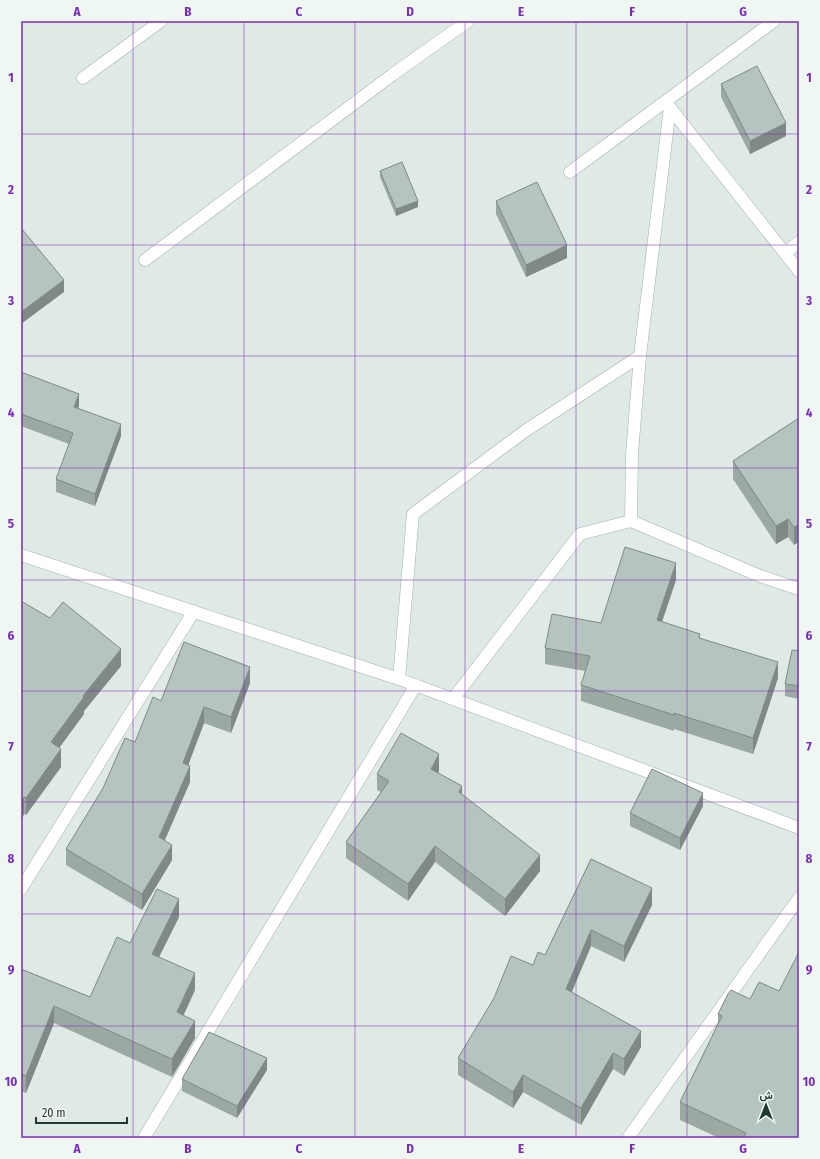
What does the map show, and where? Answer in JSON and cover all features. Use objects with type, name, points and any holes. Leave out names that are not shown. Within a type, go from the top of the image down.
[{"type":"street","points":[[83,78],[161,21]]},
{"type":"street","points":[[145,260],[392,75],[468,21]]},
{"type":"street","points":[[570,172],[668,104],[770,22]]},
{"type":"street","points":[[668,104],[799,271]]},
{"type":"street","points":[[631,522],[632,454],[640,356],[668,104]]},
{"type":"street","points":[[785,253],[799,242]]},
{"type":"street","points":[[399,679],[413,514],[525,431],[640,356]]},
{"type":"street","points":[[453,699],[580,534],[631,522],[760,576],[799,589]]},
{"type":"street","points":[[21,554],[399,679],[799,828]]},
{"type":"street","points":[[21,889],[194,611]]},
{"type":"street","points":[[144,1138],[416,685]]},
{"type":"street","points":[[628,1138],[799,898]]},
{"type":"building","points":[[757,66],[786,123],[750,141],[721,84]]},
{"type":"building","points":[[402,162],[418,201],[396,209],[380,171]]},
{"type":"building","points":[[537,182],[567,245],[526,265],[496,201]]},
{"type":"building","points":[[21,228],[64,280],[21,312]]},
{"type":"building","points":[[21,372],[79,394],[74,407],[121,424],[95,494],[56,479],[73,433],[21,414]]},
{"type":"building","points":[[799,418],[799,524],[794,527],[788,519],[776,526],[733,461]]},
{"type":"building","points":[[625,547],[676,563],[657,620],[700,634],[699,638],[778,662],[753,738],[674,713],[674,715],[581,685],[590,656],[545,648],[552,614],[601,623]]},
{"type":"building","points":[[21,601],[50,618],[63,602],[121,649],[83,696],[84,697],[51,742],[61,749],[26,798],[24,797],[21,804]]},
{"type":"building","points":[[184,642],[250,667],[231,717],[204,707],[183,763],[190,766],[159,837],[172,845],[142,894],[66,849],[103,788],[125,738],[135,742],[153,697],[161,701]]},
{"type":"building","points":[[792,650],[799,651],[799,686],[785,684]]},
{"type":"building","points":[[401,733],[439,754],[431,769],[462,786],[459,792],[540,855],[505,899],[435,846],[408,884],[346,842],[389,781],[377,774]]},
{"type":"building","points":[[652,769],[703,793],[680,838],[630,813]]},
{"type":"building","points":[[591,859],[652,888],[624,946],[591,930],[566,989],[641,1031],[624,1059],[613,1053],[581,1108],[523,1075],[513,1092],[458,1058],[494,998],[511,956],[533,965],[538,952],[545,955]]},
{"type":"building","points":[[157,889],[179,899],[152,954],[195,973],[177,1012],[195,1021],[172,1059],[54,1006],[26,1076],[21,1074],[21,969],[90,997],[117,937],[130,943]]},
{"type":"building","points":[[799,952],[799,1138],[744,1138],[746,1133],[680,1102],[722,1016],[718,1014],[731,990],[750,999],[759,982],[779,991]]},
{"type":"building","points":[[209,1032],[267,1058],[237,1106],[182,1079]]}]
